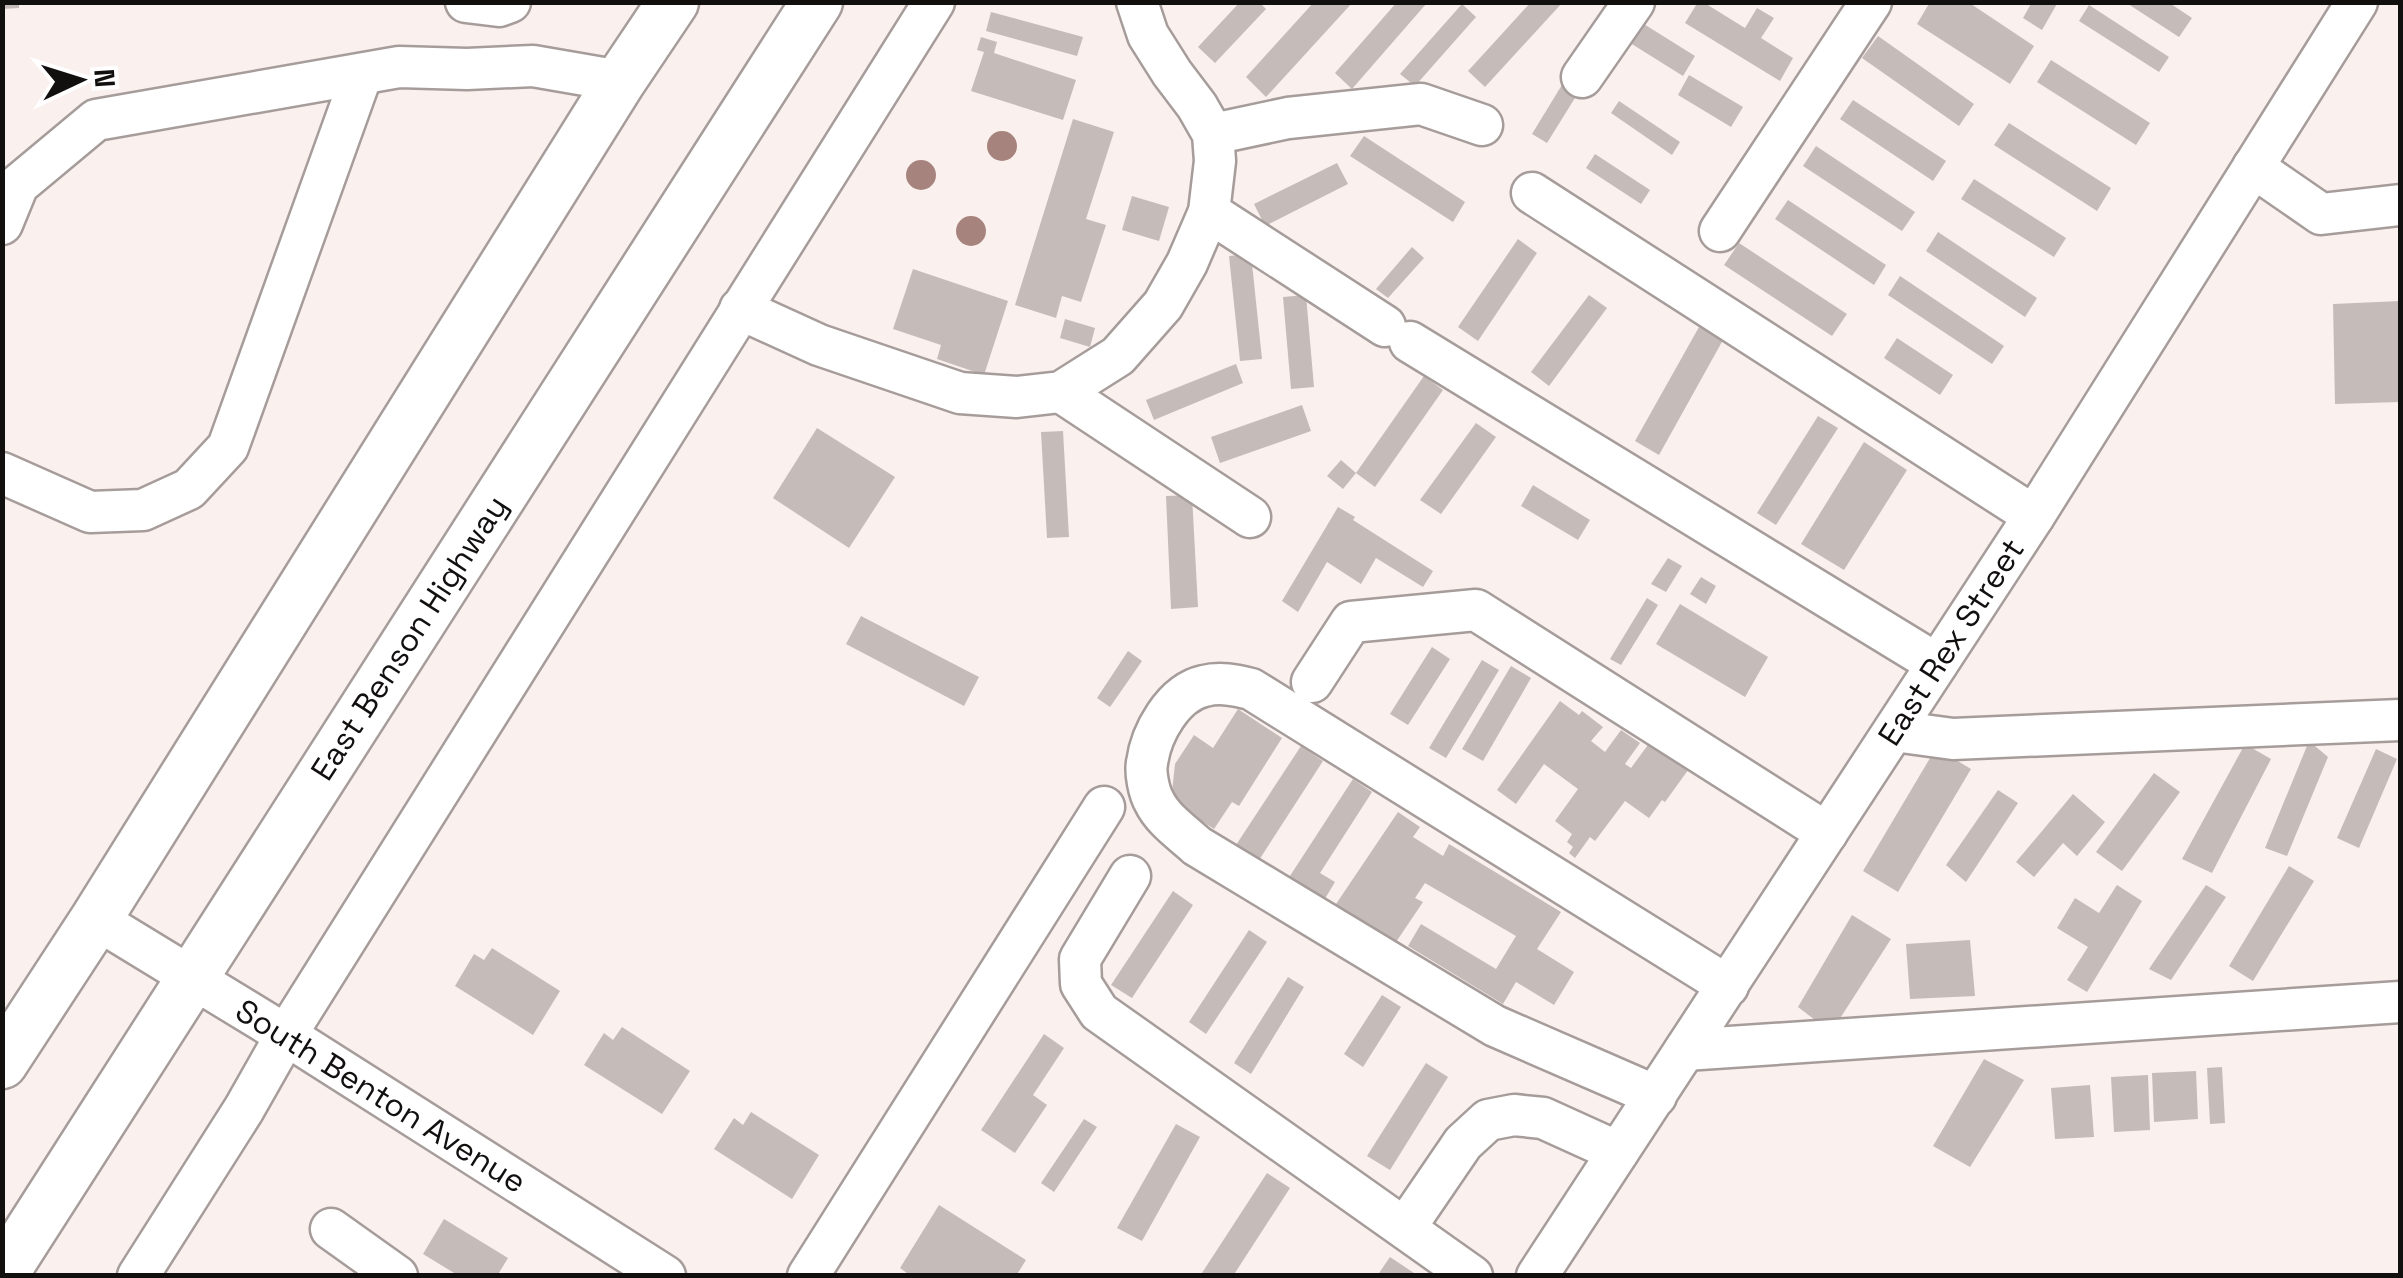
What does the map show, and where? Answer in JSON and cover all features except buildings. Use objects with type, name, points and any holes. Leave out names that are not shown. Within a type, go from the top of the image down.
[{"type":"main road","points":[[3,1063],[673,2]]},
{"type":"main road","name":"East Benson Highway","points":[[2,1275],[817,2]]},
{"type":"street","points":[[466,2],[499,6],[510,2]]},
{"type":"street","points":[[138,1276],[934,2]]},
{"type":"street","points":[[740,309],[818,346],[960,392],[1017,397],[1062,392],[1118,356],[1163,305],[1187,263],[1209,212],[1215,161],[1213,134],[1148,35],[1137,2]]},
{"type":"street","points":[[1582,78],[1634,2]]},
{"type":"street","points":[[1720,231],[1872,2]]},
{"type":"street","name":"East Rex Street","points":[[1537,1276],[2034,516],[2357,2]]},
{"type":"street","points":[[2,224],[18,185],[96,120],[399,67],[534,66],[620,81]]},
{"type":"street","points":[[2,473],[90,512],[142,510],[188,489],[228,448],[362,74]]},
{"type":"street","points":[[1213,134],[1288,118],[1421,104],[1482,125]]},
{"type":"street","points":[[2253,167],[2321,214],[2400,205]]},
{"type":"street","points":[[1532,193],[2034,516]]},
{"type":"street","points":[[1209,212],[1397,334],[1937,664]]},
{"type":"street","points":[[1062,392],[1250,517]]},
{"type":"street","points":[[1312,682],[1351,622],[1476,610],[1827,833]]},
{"type":"street","points":[[1656,1096],[1495,1026],[1197,846],[1171,824],[1154,801],[1146,767],[1153,740],[1177,700],[1202,686],[1228,684],[1251,689],[1728,986]]},
{"type":"street","points":[[1894,731],[1953,739],[2400,720]]},
{"type":"street","points":[[808,1276],[1104,807]]},
{"type":"street","points":[[1130,876],[1080,958],[1081,984],[1099,1012],[1472,1276]]},
{"type":"street","name":"South Benton Avenue","points":[[96,918],[665,1276]]},
{"type":"street","points":[[1685,1050],[2400,1002]]},
{"type":"street","points":[[1405,1228],[1463,1143],[1488,1120],[1514,1115],[1542,1118],[1618,1152]]},
{"type":"street","points":[[331,1229],[397,1276]]}]
